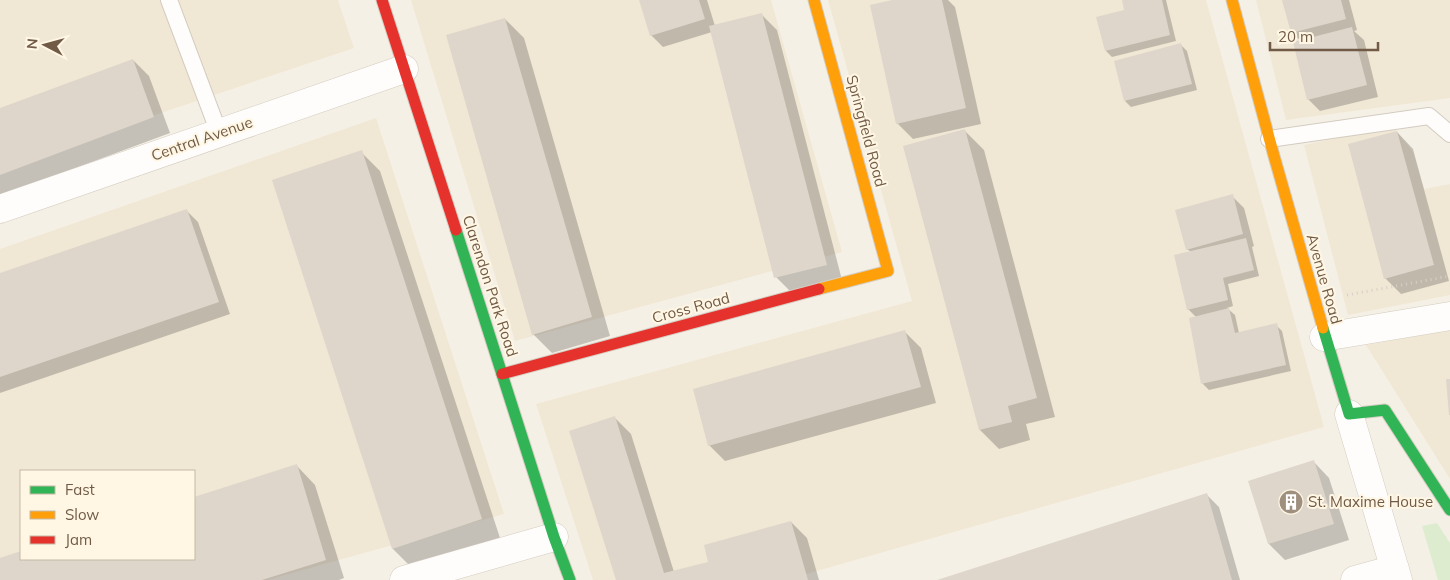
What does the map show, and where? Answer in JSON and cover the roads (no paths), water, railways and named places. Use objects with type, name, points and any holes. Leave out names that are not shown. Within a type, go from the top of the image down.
[{"type":"street","name":"Clarendon Park Road","points":[[382,0],[554,537],[570,580]]},
{"type":"street","name":"Springfield Road","points":[[814,0],[888,271]]},
{"type":"street","name":"Avenue Road","points":[[1232,0],[1268,139],[1324,337],[1348,414]]},
{"type":"street","name":"Central Avenue","points":[[0,209],[404,69]]},
{"type":"street","name":"Cross Road","points":[[502,374],[888,271]]},
{"type":"street","points":[[1324,337],[1450,316]]},
{"type":"street","points":[[1355,580],[1396,574],[1348,414],[1386,410],[1450,510]]},
{"type":"street","points":[[404,580],[554,537]]},
{"type":"lane","points":[[169,0],[219,133]]},
{"type":"lane","points":[[1268,139],[1429,116],[1450,134]]},
{"type":"place","name":"St. Maxime House","points":[[1291,502]]}]
